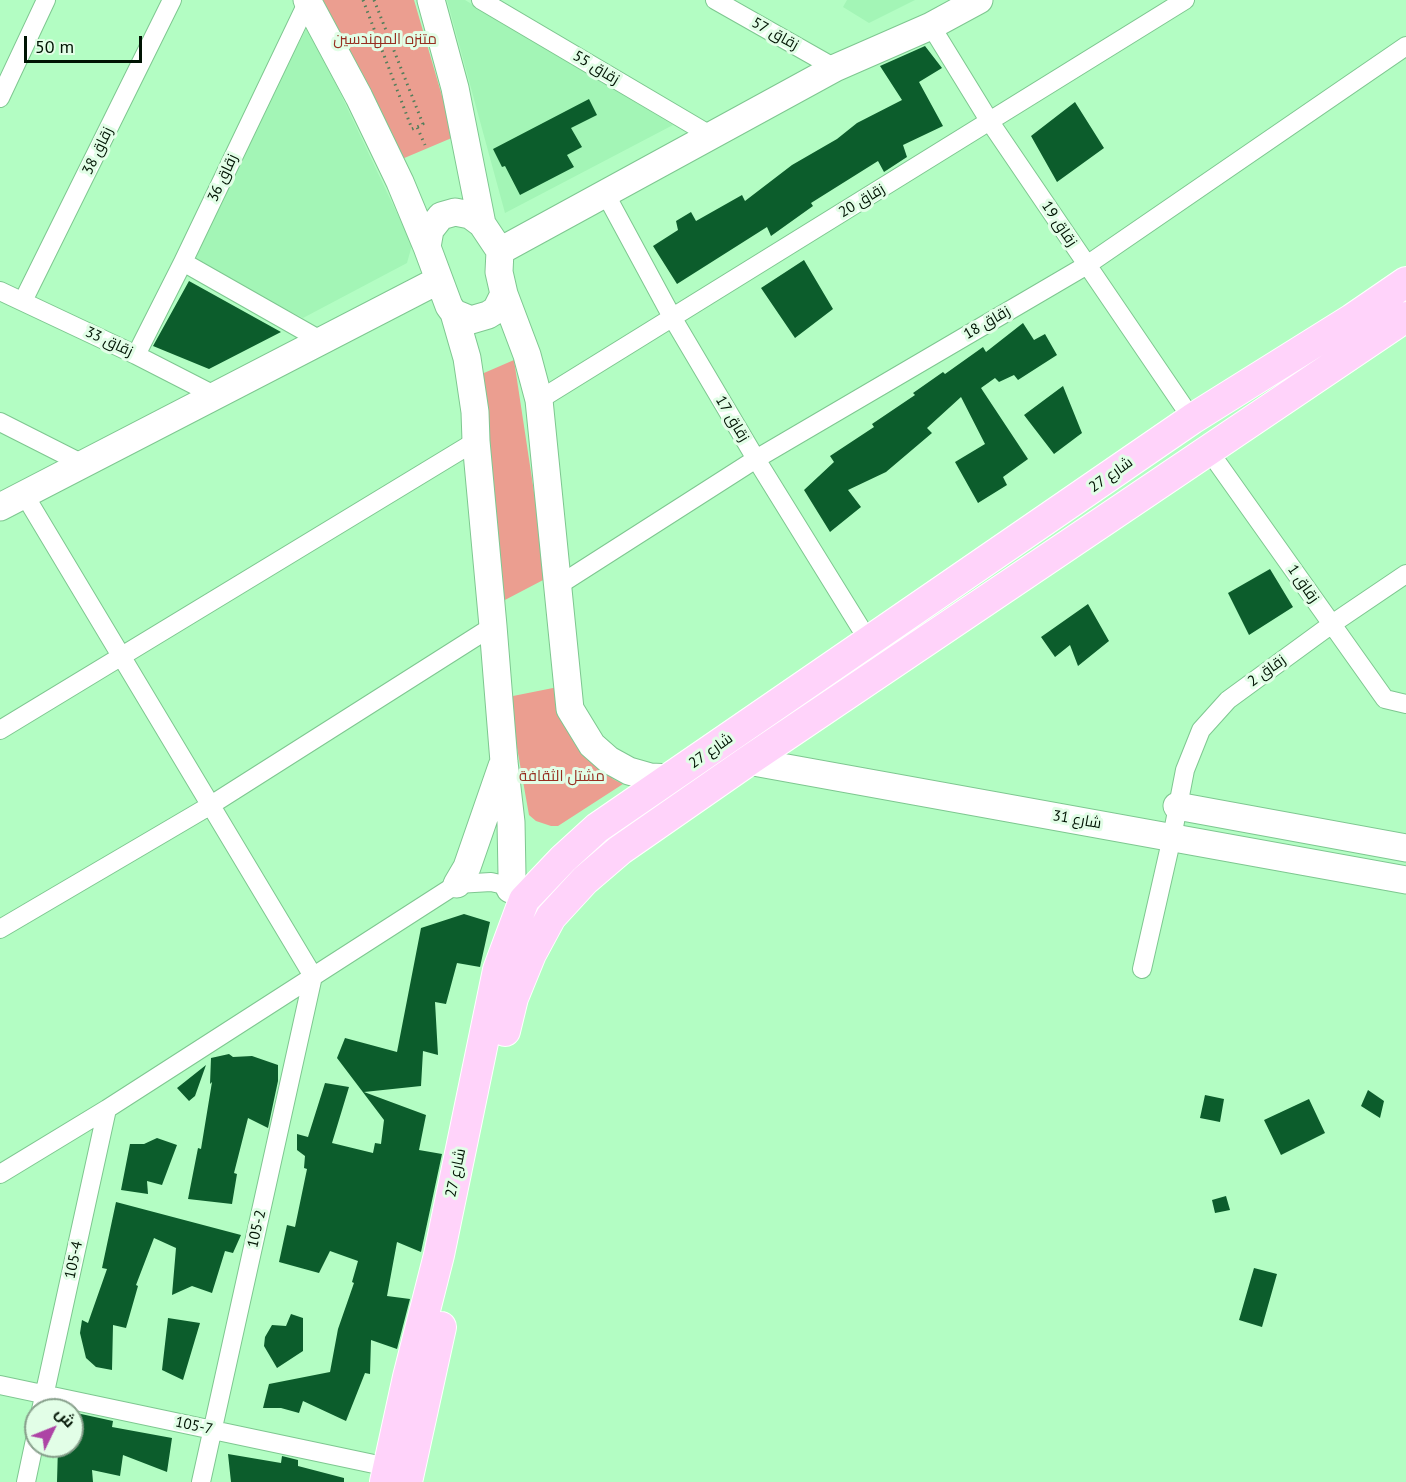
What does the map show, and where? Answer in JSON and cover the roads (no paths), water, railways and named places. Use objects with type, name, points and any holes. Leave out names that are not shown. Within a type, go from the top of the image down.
[{"type":"main road","name":"شارع 27","points":[[394,1477],[408,1377],[439,1255],[498,970],[517,895],[563,859],[597,828],[673,778],[868,640],[974,570],[1192,419],[1352,319],[1406,282]]},
{"type":"main road","name":"شارع 27","points":[[394,1477],[513,998],[531,954],[551,917],[585,880],[620,850],[748,761],[1406,317]]},
{"type":"main road","points":[[974,570],[993,597]]},
{"type":"street","points":[[0,98],[46,0]]},
{"type":"street","name":"زقاق 38","points":[[23,301],[172,0]]},
{"type":"street","points":[[308,0],[400,182],[449,306],[454,313],[471,380],[511,822],[512,875],[517,895]]},
{"type":"street","name":"زقاق 36","points":[[136,355],[308,0]]},
{"type":"street","points":[[431,0],[455,88],[482,224]]},
{"type":"street","name":"زقاق 55","points":[[481,0],[711,135]]},
{"type":"street","name":"زقاق 57","points":[[715,0],[835,68]]},
{"type":"street","name":"زقاق 20","points":[[539,400],[1185,0]]},
{"type":"street","points":[[500,251],[835,68],[931,26],[966,2]]},
{"type":"street","name":"زقاق 19","points":[[931,26],[990,122],[1192,419]]},
{"type":"street","name":"زقاق 18","points":[[559,585],[756,459],[1087,265],[1406,46]]},
{"type":"street","points":[[427,246],[430,230],[444,215],[461,187],[470,159]]},
{"type":"street","points":[[400,182],[419,201],[444,215],[463,212],[477,219],[500,251],[499,272],[504,294],[527,355],[539,400],[570,709],[592,745],[609,760],[629,771],[651,777],[673,778]]},
{"type":"street","name":"زقاق 17","points":[[605,193],[672,317],[756,459],[868,640]]},
{"type":"street","points":[[183,262],[322,341]]},
{"type":"street","points":[[0,507],[439,280]]},
{"type":"street","name":"زقاق 33","points":[[0,291],[136,355],[216,396]]},
{"type":"street","points":[[454,313],[471,320],[480,319],[495,310],[504,294]]},
{"type":"street","points":[[0,422],[85,465]]},
{"type":"street","points":[[0,730],[476,441]]},
{"type":"street","name":"زقاق 1","points":[[1209,451],[1385,699],[1406,704]]},
{"type":"street","points":[[24,494],[313,976]]},
{"type":"street","name":"زقاق 2","points":[[1142,969],[1185,770],[1201,730],[1228,700],[1332,624],[1406,574]]},
{"type":"street","points":[[0,930],[211,804],[494,626]]},
{"type":"street","name":"شارع 31","points":[[748,761],[1406,880]]},
{"type":"street","points":[[0,1174],[107,1109],[457,884],[467,867],[504,762]]},
{"type":"street","points":[[1177,806],[1406,848]]},
{"type":"street","points":[[457,884],[491,882],[517,895]]},
{"type":"street","name":"105-2","points":[[201,1482],[313,976]]},
{"type":"street","name":"105-4","points":[[44,1398],[107,1109]]},
{"type":"street","name":"105-7","points":[[0,1385],[33,1398]]},
{"type":"street","name":"105-7","points":[[84,1409],[212,1430],[394,1477]]},
{"type":"street","points":[[26,1482],[31,1458]]},
{"type":"park label","name":"متنزه المهندسين","points":[[385,40]]},
{"type":"park label","name":"مشتل الثقافة","points":[[562,777]]}]
